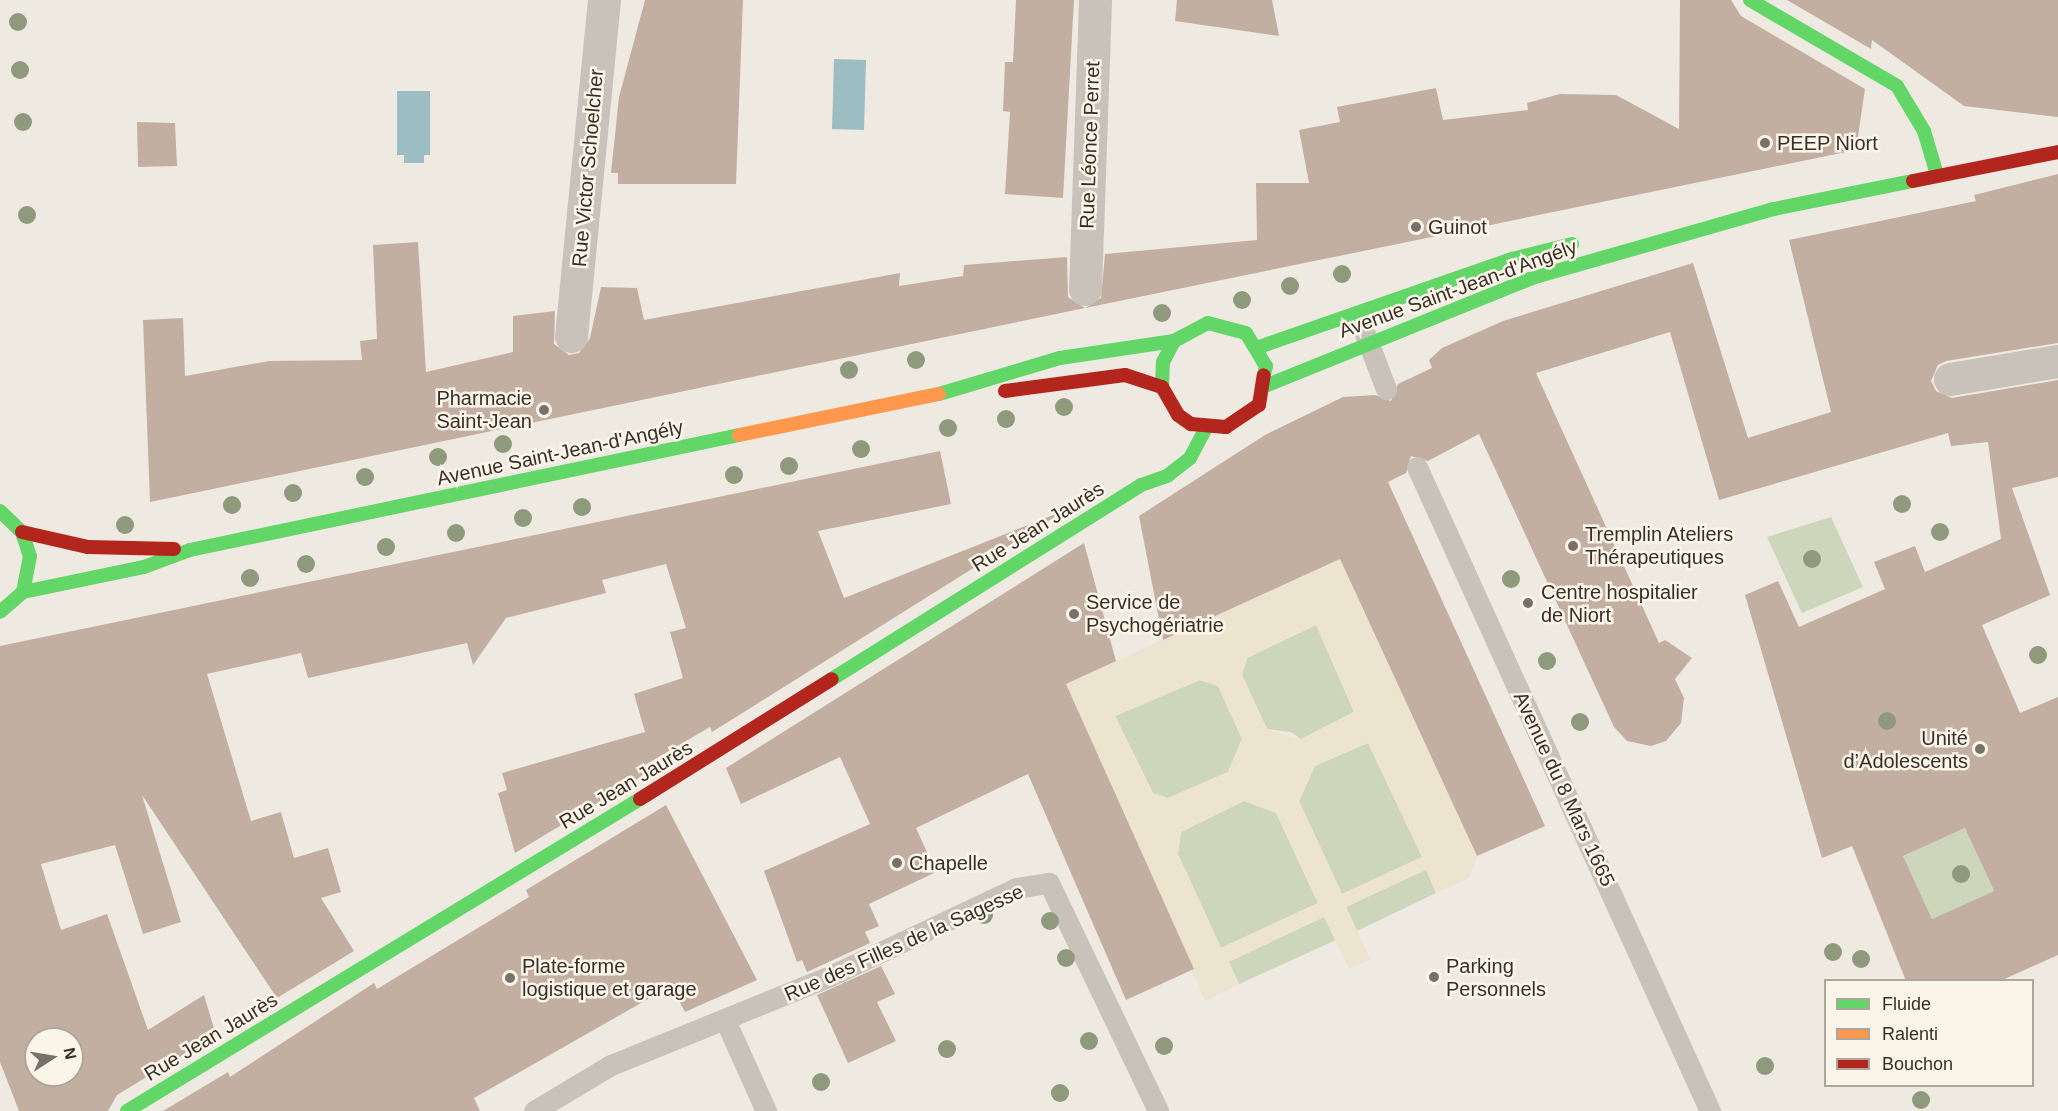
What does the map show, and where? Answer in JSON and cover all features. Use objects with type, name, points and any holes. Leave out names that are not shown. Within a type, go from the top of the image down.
[{"type":"main road","points":[[1750,0],[1898,86],[1924,131],[1937,175]]},
{"type":"main road","name":"Avenue Saint-Jean-d'Angély","points":[[1622,235],[1737,218],[1937,175],[2058,152]]},
{"type":"main road","name":"Avenue Saint-Jean-d'Angély","points":[[1266,386],[1368,342],[1535,277],[1737,218]]},
{"type":"main road","name":"Avenue Saint-Jean-d'Angély","points":[[23,592],[144,567],[190,550],[938,394],[1060,358],[1174,341],[1190,329],[1218,324],[1245,333],[1259,347],[1512,259],[1588,240]]},
{"type":"main road","points":[[1174,341],[1163,362],[1162,387],[1178,415],[1206,428],[1244,419],[1266,386],[1259,347]]},
{"type":"main road","name":"Avenue Saint-Jean-d'Angély","points":[[938,394],[1112,375],[1162,387]]},
{"type":"main road","points":[[1174,435],[1178,415]]},
{"type":"main road","name":"Rue Jean Jaurès","points":[[127,1111],[676,777],[1142,485],[1167,476],[1190,458],[1206,428]]},
{"type":"main road","name":"Rue Jean Jaurès","points":[[1142,485],[1163,459]]},
{"type":"main road","points":[[0,512],[22,532],[30,556],[23,592],[0,612]]},
{"type":"main road","name":"Avenue Saint-Jean-d'Angély","points":[[22,532],[88,547],[190,550]]},
{"type":"street","name":"Rue Victor Schoelcher","points":[[572,336],[604,0]]},
{"type":"street","name":"Rue Léonce Perret","points":[[1085,289],[1095,0]]},
{"type":"street","points":[[1950,379],[2058,361]]},
{"type":"lane","points":[[1358,314],[1386,389]]},
{"type":"lane","name":"Avenue du 8 Mars 1665","points":[[1417,467],[1710,1111]]},
{"type":"lane","name":"Rue des Filles de la Sagesse","points":[[726,1022],[1016,888],[1049,883],[1158,1111]]},
{"type":"lane","points":[[534,1111],[611,1065],[726,1022],[766,1111]]},
{"type":"green space","points":[[1831,517],[1863,587],[1802,613],[1767,537]]},
{"type":"green space","points":[[1316,625],[1354,712],[1301,739],[1291,732],[1267,729],[1242,675],[1247,658]]},
{"type":"green space","points":[[1200,680],[1218,686],[1242,739],[1228,772],[1168,798],[1153,793],[1115,716]]},
{"type":"green space","points":[[1368,743],[1422,857],[1342,894],[1299,801],[1315,766]]},
{"type":"green space","points":[[1244,801],[1276,813],[1318,903],[1221,948],[1178,854],[1181,832]]},
{"type":"green space","points":[[1965,828],[1994,891],[1932,919],[1903,856]]},
{"type":"green space","points":[[1426,869],[1436,893],[1357,931],[1346,907]]},
{"type":"green space","points":[[1324,917],[1336,940],[1239,984],[1228,962]]},
{"type":"shaded area","points":[[1337,553],[1477,856],[1469,878],[1436,893],[1426,870],[1346,907],[1371,960],[1349,969],[1324,917],[1229,962],[1239,984],[1205,1001],[1066,684],[1335,562],[1332,555]],"holes":[[[1316,625],[1354,712],[1301,739],[1267,729],[1242,675],[1247,658]],[[1200,680],[1218,686],[1242,739],[1228,772],[1168,798],[1153,793],[1115,716]],[[1368,743],[1422,857],[1342,894],[1299,801],[1315,766]],[[1244,801],[1276,813],[1318,903],[1221,948],[1178,854],[1181,832]]]},
{"type":"water","points":[[834,59],[866,60],[864,130],[832,129]]},
{"type":"water","points":[[397,91],[430,91],[430,155],[424,155],[424,163],[404,163],[404,155],[397,155]]},
{"type":"building","points":[[645,0],[743,0],[736,184],[618,184],[618,173],[611,173],[619,97]]},
{"type":"building","points":[[1016,0],[1074,0],[1063,198],[1005,194],[1010,112],[1003,111],[1005,62],[1013,62]]},
{"type":"building","points":[[1177,0],[1272,0],[1279,36],[1175,21]]},
{"type":"building","points":[[1680,0],[1731,0],[1741,16],[1865,89],[1856,150],[1085,308],[1101,298],[1105,254],[1257,240],[1256,183],[1309,183],[1299,130],[1340,122],[1337,107],[1436,88],[1443,120],[1528,110],[1527,103],[1560,94],[1616,95],[1679,129]]},
{"type":"building","points":[[1787,0],[2058,0],[2058,117],[1964,106],[1872,40],[1871,49]]},
{"type":"building","points":[[137,122],[175,123],[177,166],[138,167]]},
{"type":"building","points":[[2058,174],[2058,343],[1946,361],[1938,365],[1931,381],[1936,391],[1952,398],[2058,380],[2058,477],[2012,488],[2050,595],[1982,625],[2020,713],[2058,697],[2058,955],[2004,979],[1905,979],[1852,846],[1822,858],[1745,595],[1778,581],[1799,627],[1885,589],[1874,562],[1915,546],[1925,572],[2001,539],[1988,442],[1951,446],[1948,433],[1719,500],[1670,332],[1536,373],[1659,643],[1665,640],[1692,658],[1675,679],[1684,698],[1681,723],[1666,741],[1651,746],[1627,741],[1614,727],[1479,434],[1428,461],[1411,456],[1406,473],[1388,482],[1545,826],[1477,856],[1340,559],[1163,640],[1139,516],[1265,435],[1343,397],[1375,395],[1391,401],[1398,384],[1432,368],[1429,360],[1442,348],[1503,321],[1693,263],[1748,438],[1831,412],[1789,240],[1976,201],[1974,195]],"holes":[[[1965,828],[1994,891],[1932,919],[1903,856]]]},
{"type":"building","points":[[418,242],[426,372],[513,352],[513,316],[555,311],[554,344],[569,355],[579,353],[590,338],[601,287],[637,288],[644,320],[900,273],[899,286],[963,276],[964,265],[1067,257],[1068,297],[1085,308],[150,502],[143,320],[183,318],[185,376],[269,361],[362,360],[360,341],[377,339],[373,245]]},
{"type":"building","points":[[940,451],[951,504],[818,531],[844,598],[1066,510],[712,732],[710,727],[645,765],[649,772],[515,853],[498,793],[507,790],[502,773],[645,732],[634,694],[683,678],[670,632],[686,628],[666,564],[602,580],[606,593],[506,618],[473,665],[467,643],[308,678],[301,653],[207,674],[251,821],[281,812],[294,858],[328,848],[341,892],[321,898],[354,951],[277,998],[142,795],[181,922],[143,934],[115,845],[41,864],[61,930],[107,914],[148,1030],[204,995],[216,1035],[117,1095],[108,1111],[19,1111],[0,1062],[0,646]]},
{"type":"building","points":[[1084,543],[1116,661],[1066,684],[1194,969],[1126,1000],[1028,774],[916,828],[936,872],[869,904],[879,926],[865,932],[870,943],[807,972],[802,960],[797,962],[764,871],[870,824],[840,757],[741,804],[726,768]]},
{"type":"building","name":"Plate-forme logistique et garage","points":[[666,805],[757,980],[685,1012],[671,986],[474,1098],[480,1111],[163,1111],[228,1072],[230,1077],[374,983],[377,989],[529,897],[526,890]]},
{"type":"building","points":[[881,966],[895,994],[877,1002],[896,1041],[848,1063],[817,995]]},
{"type":"traffic: fast","points":[[1750,0],[1897,86],[1924,131],[1937,175]]},
{"type":"traffic: fast","points":[[1265,386],[1535,277],[1774,209],[1913,181]]},
{"type":"traffic: fast","points":[[1259,347],[1512,259],[1572,244]]},
{"type":"traffic: fast","points":[[1162,387],[1163,362],[1174,341],[1208,323],[1246,333],[1266,366],[1264,375]]},
{"type":"traffic: fast","points":[[939,394],[1060,358],[1174,341]]},
{"type":"traffic: fast","points":[[832,679],[1141,485],[1167,476],[1190,458],[1206,428]]},
{"type":"traffic: fast","points":[[23,592],[144,567],[190,550],[739,435]]},
{"type":"traffic: fast","points":[[0,511],[22,532],[30,556],[23,592],[0,612]]},
{"type":"traffic: fast","points":[[127,1111],[640,799]]},
{"type":"traffic: slow","points":[[739,435],[939,394]]},
{"type":"traffic: jam","points":[[1913,181],[2058,152]]},
{"type":"traffic: jam","points":[[1005,391],[1125,375],[1162,387],[1178,415],[1191,424],[1226,427],[1259,405],[1264,375]]},
{"type":"traffic: jam","points":[[22,532],[88,547],[174,549]]},
{"type":"traffic: jam","points":[[640,799],[832,679]]},
{"type":"place","name":"PEEP Niort","points":[[1765,143]]},
{"type":"place","name":"Guinot","points":[[1416,227]]},
{"type":"place","name":"Pharmacie Saint-Jean","points":[[544,410]]},
{"type":"place","name":"Tremplin Ateliers Thérapeutiques","points":[[1573,546]]},
{"type":"place","name":"Centre hospitalier de Niort","points":[[1528,603]]},
{"type":"place","name":"Service de Psychogériatrie","points":[[1074,614]]},
{"type":"place","name":"Unité d’Adolescents","points":[[1980,749]]},
{"type":"place","name":"Chapelle","points":[[897,863]]},
{"type":"place","name":"Parking Personnels","points":[[1434,977]]},
{"type":"place","name":"Plate-forme logistique et garage","points":[[510,978]]}]
